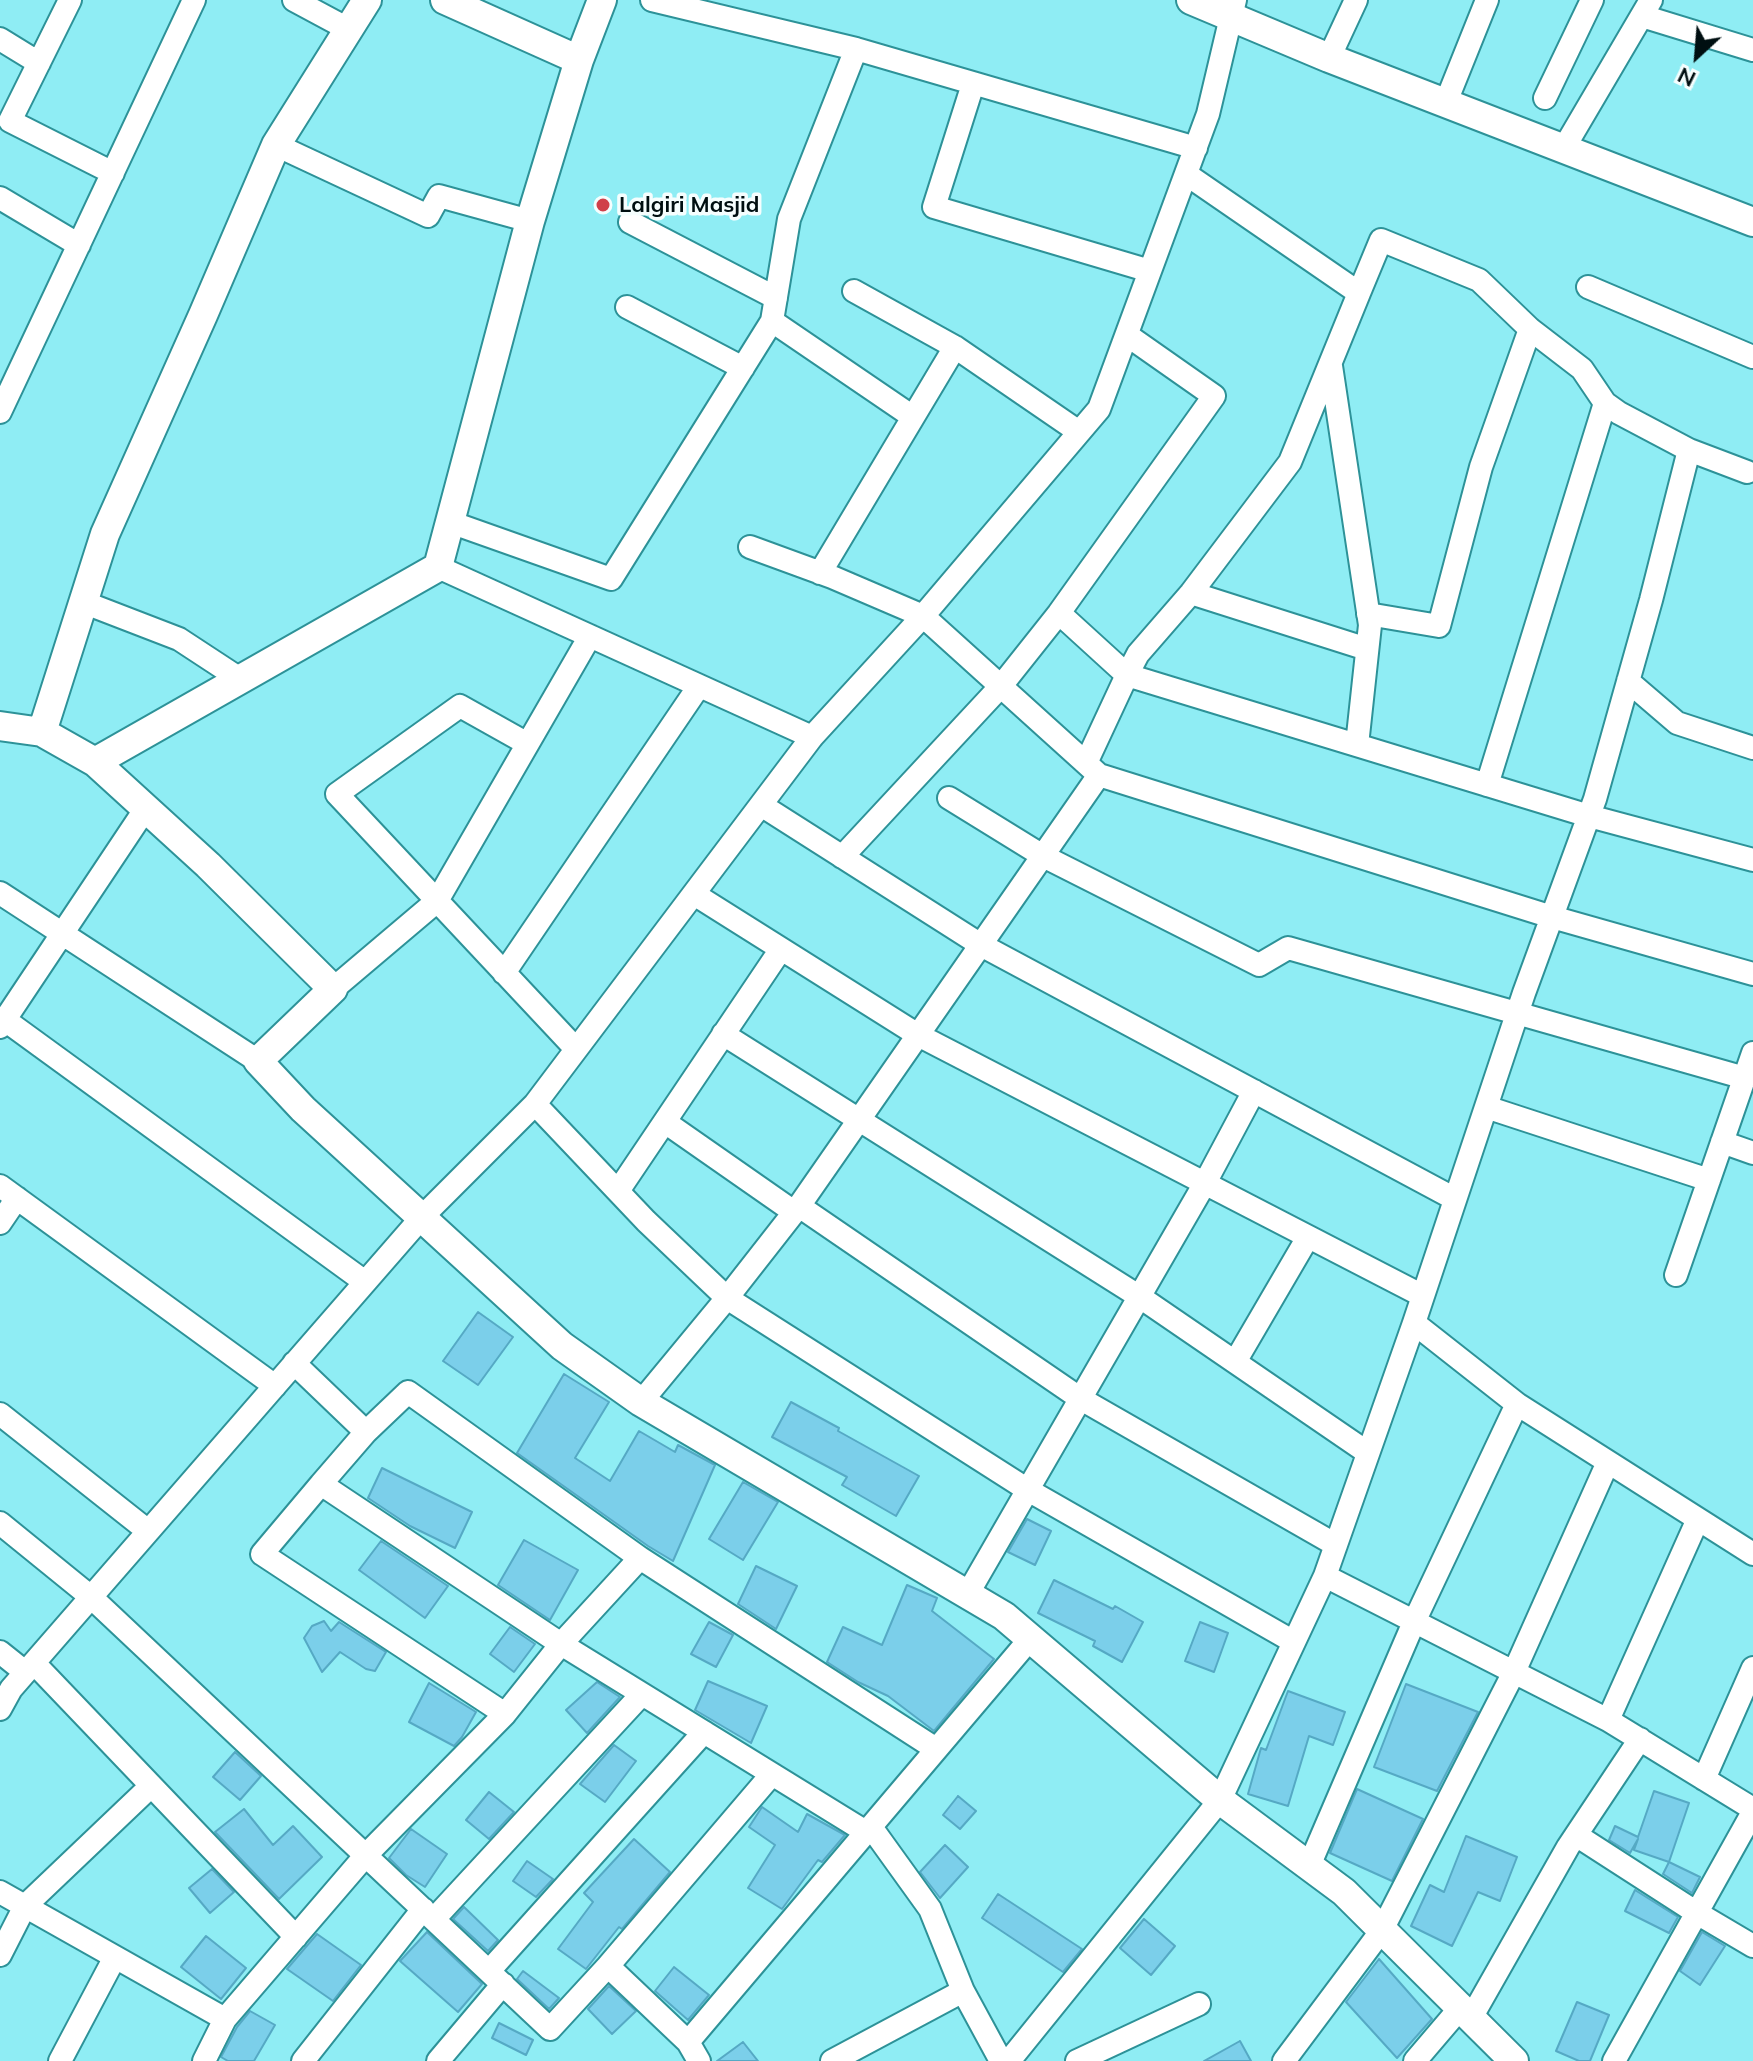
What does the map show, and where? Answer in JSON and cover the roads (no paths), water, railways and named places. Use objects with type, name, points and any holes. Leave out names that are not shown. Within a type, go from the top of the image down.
[{"type":"street","points":[[70,0],[10,121],[113,173]]},
{"type":"street","points":[[2,402],[194,0]]},
{"type":"street","points":[[294,0],[348,29]]},
{"type":"street","points":[[42,732],[105,534],[276,145],[367,0]]},
{"type":"street","points":[[445,0],[579,60]]},
{"type":"street","points":[[95,762],[438,567],[530,221],[579,60],[602,0]]},
{"type":"street","points":[[652,0],[856,49],[1196,148]]},
{"type":"street","points":[[1191,0],[1232,9],[1329,58],[1753,222]]},
{"type":"street","points":[[1329,58],[1356,0]]},
{"type":"street","points":[[1446,102],[1487,0]]},
{"type":"street","points":[[1545,98],[1592,0]]},
{"type":"street","points":[[1564,148],[1647,8],[1751,45]]},
{"type":"street","points":[[0,1709],[11,1689],[422,1217],[535,1104],[812,737],[923,616],[1099,409],[1208,114],[1232,9]]},
{"type":"street","points":[[0,39],[39,63]]},
{"type":"street","points":[[450,522],[611,579],[772,321],[789,219],[856,49]]},
{"type":"street","points":[[973,84],[934,207],[1150,271]]},
{"type":"street","points":[[276,145],[428,216],[439,196],[530,221]]},
{"type":"street","points":[[1186,174],[1359,293]]},
{"type":"street","points":[[0,198],[79,245]]},
{"type":"street","points":[[630,222],[776,298]]},
{"type":"street","points":[[641,1402],[796,1209],[1043,856],[1093,769],[1127,675],[1138,654],[1191,593],[1290,462],[1381,240],[1479,280],[1530,329],[1582,369],[1593,380],[1605,403],[1619,413],[1689,450],[1751,467]]},
{"type":"street","points":[[1588,287],[1753,357]]},
{"type":"street","points":[[854,291],[955,347],[1079,432]]},
{"type":"street","points":[[627,307],[743,368]]},
{"type":"street","points":[[772,321],[913,417]]},
{"type":"street","points":[[1368,614],[1439,626],[1481,467],[1530,329]]},
{"type":"street","points":[[842,857],[1001,686],[1059,613],[1214,396],[1127,335]]},
{"type":"street","points":[[820,573],[955,347]]},
{"type":"street","points":[[1331,363],[1368,614],[1357,745]]},
{"type":"street","points":[[1487,785],[1605,403]]},
{"type":"street","points":[[1009,2061],[1220,1800],[1325,1576],[1518,1013],[1589,816],[1689,450]]},
{"type":"street","points":[[750,547],[923,616],[1093,769],[1552,917],[1753,974]]},
{"type":"street","points":[[438,567],[812,737]]},
{"type":"street","points":[[1191,593],[1367,649]]},
{"type":"street","points":[[83,602],[179,639],[240,679]]},
{"type":"street","points":[[1059,613],[1127,675],[1589,816],[1753,860]]},
{"type":"street","points":[[258,1061],[333,989],[437,901],[590,636]]},
{"type":"street","points":[[1628,681],[1677,723],[1753,748]]},
{"type":"street","points":[[504,973],[699,686]]},
{"type":"street","points":[[526,743],[460,706],[337,794],[576,1049]]},
{"type":"street","points":[[0,726],[42,732],[95,762],[333,989]]},
{"type":"street","points":[[949,798],[1043,856],[1259,965],[1288,948],[1745,1078]]},
{"type":"street","points":[[761,805],[981,945],[1455,1199]]},
{"type":"street","points":[[146,808],[2,1024],[365,1282]]},
{"type":"street","points":[[0,893],[258,1061],[303,1109],[562,1346],[641,1402],[1004,1616],[1220,1800],[1344,1892],[1514,2061]]},
{"type":"street","points":[[694,894],[918,1035],[1423,1296]]},
{"type":"street","points":[[618,1191],[781,949]]},
{"type":"street","points":[[723,1034],[1140,1297],[1368,1453]]},
{"type":"street","points":[[1676,1275],[1753,1053]]},
{"type":"street","points":[[967,1595],[1205,1183],[1254,1091]]},
{"type":"street","points":[[535,1104],[727,1298],[1028,1490],[1294,1642]]},
{"type":"street","points":[[1486,1107],[1709,1180]]},
{"type":"street","points":[[665,1122],[1081,1399],[1336,1545]]},
{"type":"street","points":[[1722,1142],[1753,1153]]},
{"type":"street","points":[[0,1223],[8,1192],[275,1386]]},
{"type":"street","points":[[1235,1362],[1308,1237]]},
{"type":"street","points":[[1414,1323],[1517,1404],[1753,1554]]},
{"type":"street","points":[[294,1363],[366,1432]]},
{"type":"street","points":[[505,1714],[262,1554],[366,1432],[408,1392],[640,1558],[936,1749]]},
{"type":"street","points":[[1309,1866],[1414,1622],[1517,1404]]},
{"type":"street","points":[[0,1414],[148,1531]]},
{"type":"street","points":[[1284,2061],[1382,1930],[1514,1672],[1608,1462]]},
{"type":"street","points":[[321,1484],[561,1644],[772,1774],[869,1829],[930,1909],[963,1991],[1001,2061]]},
{"type":"street","points":[[1608,1720],[1698,1519]]},
{"type":"street","points":[[0,1523],[91,1597],[550,2029],[772,1774]]},
{"type":"street","points":[[204,2061],[225,2019],[366,1855],[505,1714],[561,1644],[640,1558]]},
{"type":"street","points":[[1325,1576],[1608,1720],[1753,1811],[1614,2061]]},
{"type":"street","points":[[608,1966],[693,2052],[869,1829],[1030,1639]]},
{"type":"street","points":[[0,1652],[30,1668],[151,1786],[296,1937]]},
{"type":"street","points":[[1704,1779],[1753,1668]]},
{"type":"street","points":[[303,2061],[428,1914],[642,1694]]},
{"type":"street","points":[[438,2061],[496,1978],[704,1732]]},
{"type":"street","points":[[1415,2061],[1466,2012],[1640,1739]]},
{"type":"street","points":[[0,1955],[25,1906],[151,1786]]},
{"type":"street","points":[[1576,1835],[1753,1946]]},
{"type":"street","points":[[0,1892],[225,2019]]},
{"type":"street","points":[[60,2061],[115,1957]]},
{"type":"street","points":[[832,2061],[963,1991]]},
{"type":"street","points":[[1077,2061],[1199,2004]]},
{"type":"place","name":"Lalgiri Masjid","points":[[603,205]]}]
